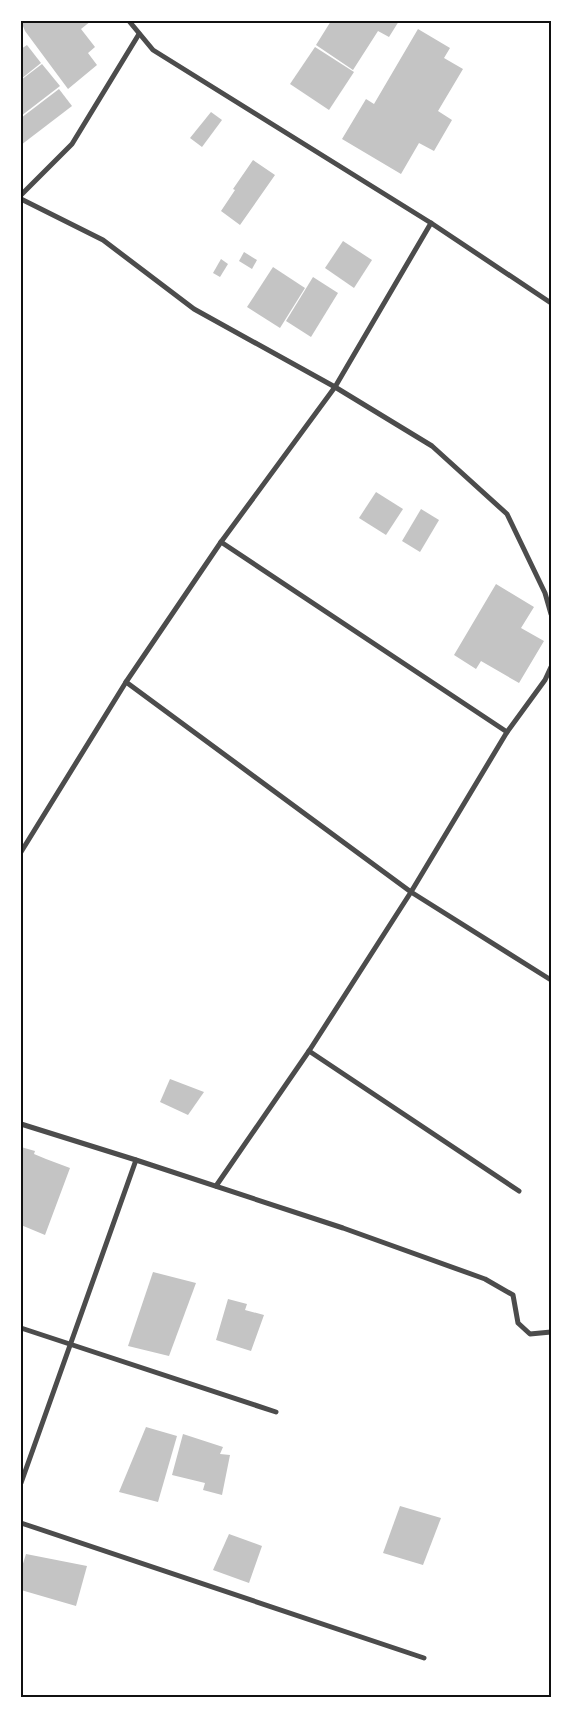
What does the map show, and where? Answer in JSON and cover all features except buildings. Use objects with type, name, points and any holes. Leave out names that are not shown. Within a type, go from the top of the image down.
[{"type":"street","points":[[129,21],[154,50],[431,223],[551,304]]},
{"type":"street","points":[[139,34],[72,144],[21,197],[102,240],[194,309],[335,387],[432,446],[507,514],[545,593],[551,614]]},
{"type":"street","points":[[21,852],[126,682],[221,542],[335,387],[431,223]]},
{"type":"street","points":[[221,542],[507,732]]},
{"type":"street","points":[[216,1186],[309,1051],[411,892],[507,732],[545,680],[551,667]]},
{"type":"street","points":[[126,682],[411,892],[551,980]]},
{"type":"street","points":[[309,1051],[519,1191]]},
{"type":"street","points":[[21,1124],[343,1228],[485,1280],[513,1295],[518,1323],[530,1334],[551,1332]]},
{"type":"street","points":[[21,1483],[136,1160]]},
{"type":"street","points":[[21,1328],[276,1412]]},
{"type":"street","points":[[21,1523],[424,1658]]}]
